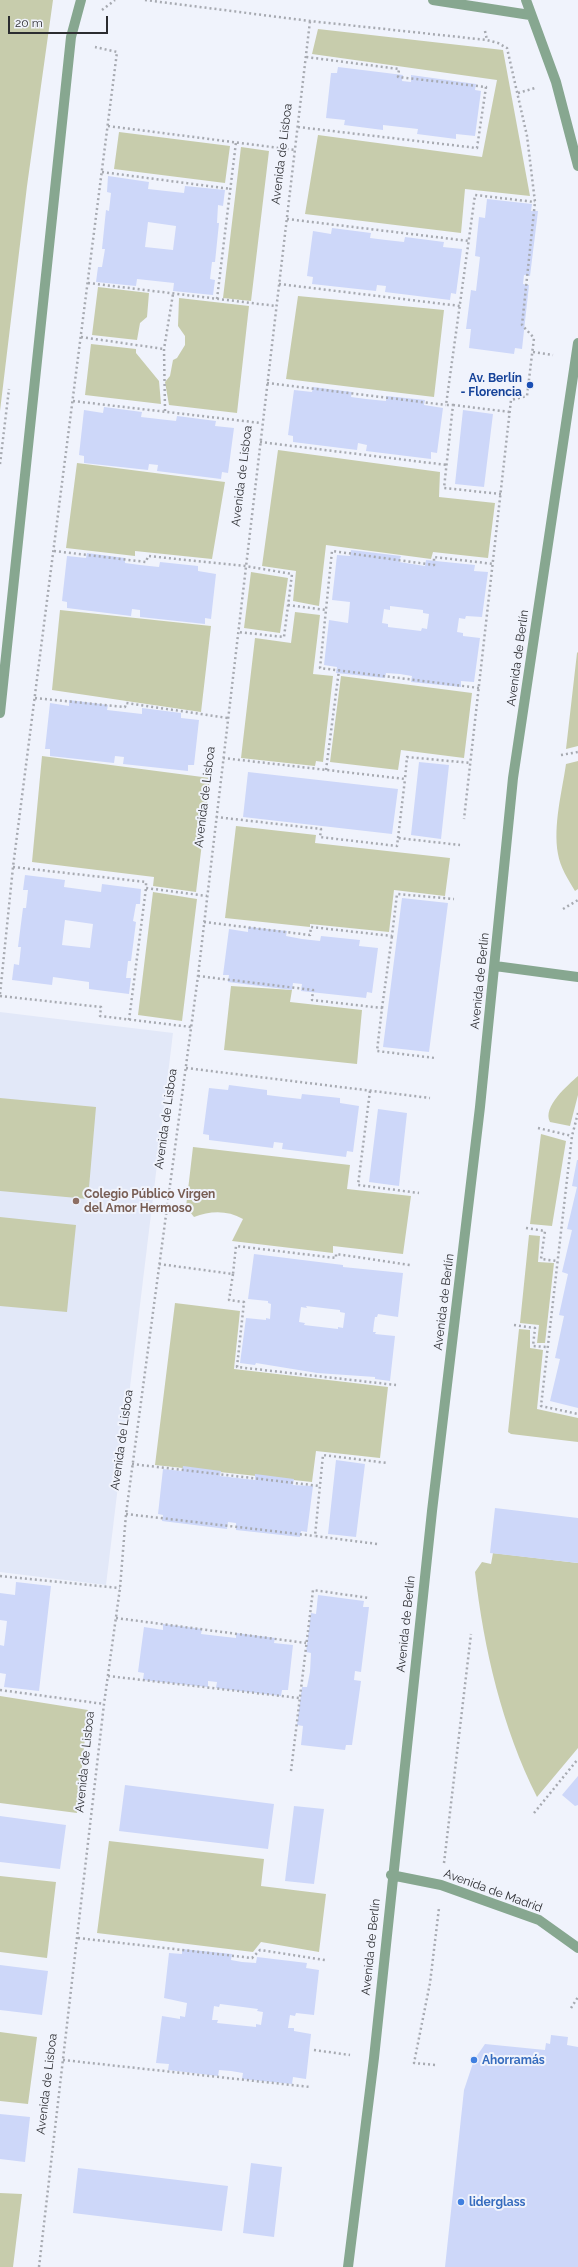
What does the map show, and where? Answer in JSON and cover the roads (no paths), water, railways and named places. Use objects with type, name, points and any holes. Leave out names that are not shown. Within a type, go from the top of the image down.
[{"type":"street","points":[[0,713],[71,38],[81,0]]},
{"type":"street","points":[[433,0],[530,15]]},
{"type":"street","points":[[526,0],[530,15],[556,82],[578,166]]},
{"type":"street","name":"Avenida de Berlín","points":[[348,2267],[374,2058],[392,1876],[495,966],[513,778],[578,342]]},
{"type":"street","points":[[495,966],[578,977]]},
{"type":"street","name":"Avenida de Madrid","points":[[392,1876],[442,1885],[539,1920],[578,1948]]},
{"type":"place","name":"Av. Berlín - Florencia","points":[[530,385]]},
{"type":"place","name":"Colegio Público Virgen del Amor Hermoso","points":[[76,1201]]},
{"type":"place","name":"Ahorramás","points":[[474,2060]]},
{"type":"place","name":"liderglass","points":[[461,2202]]}]
